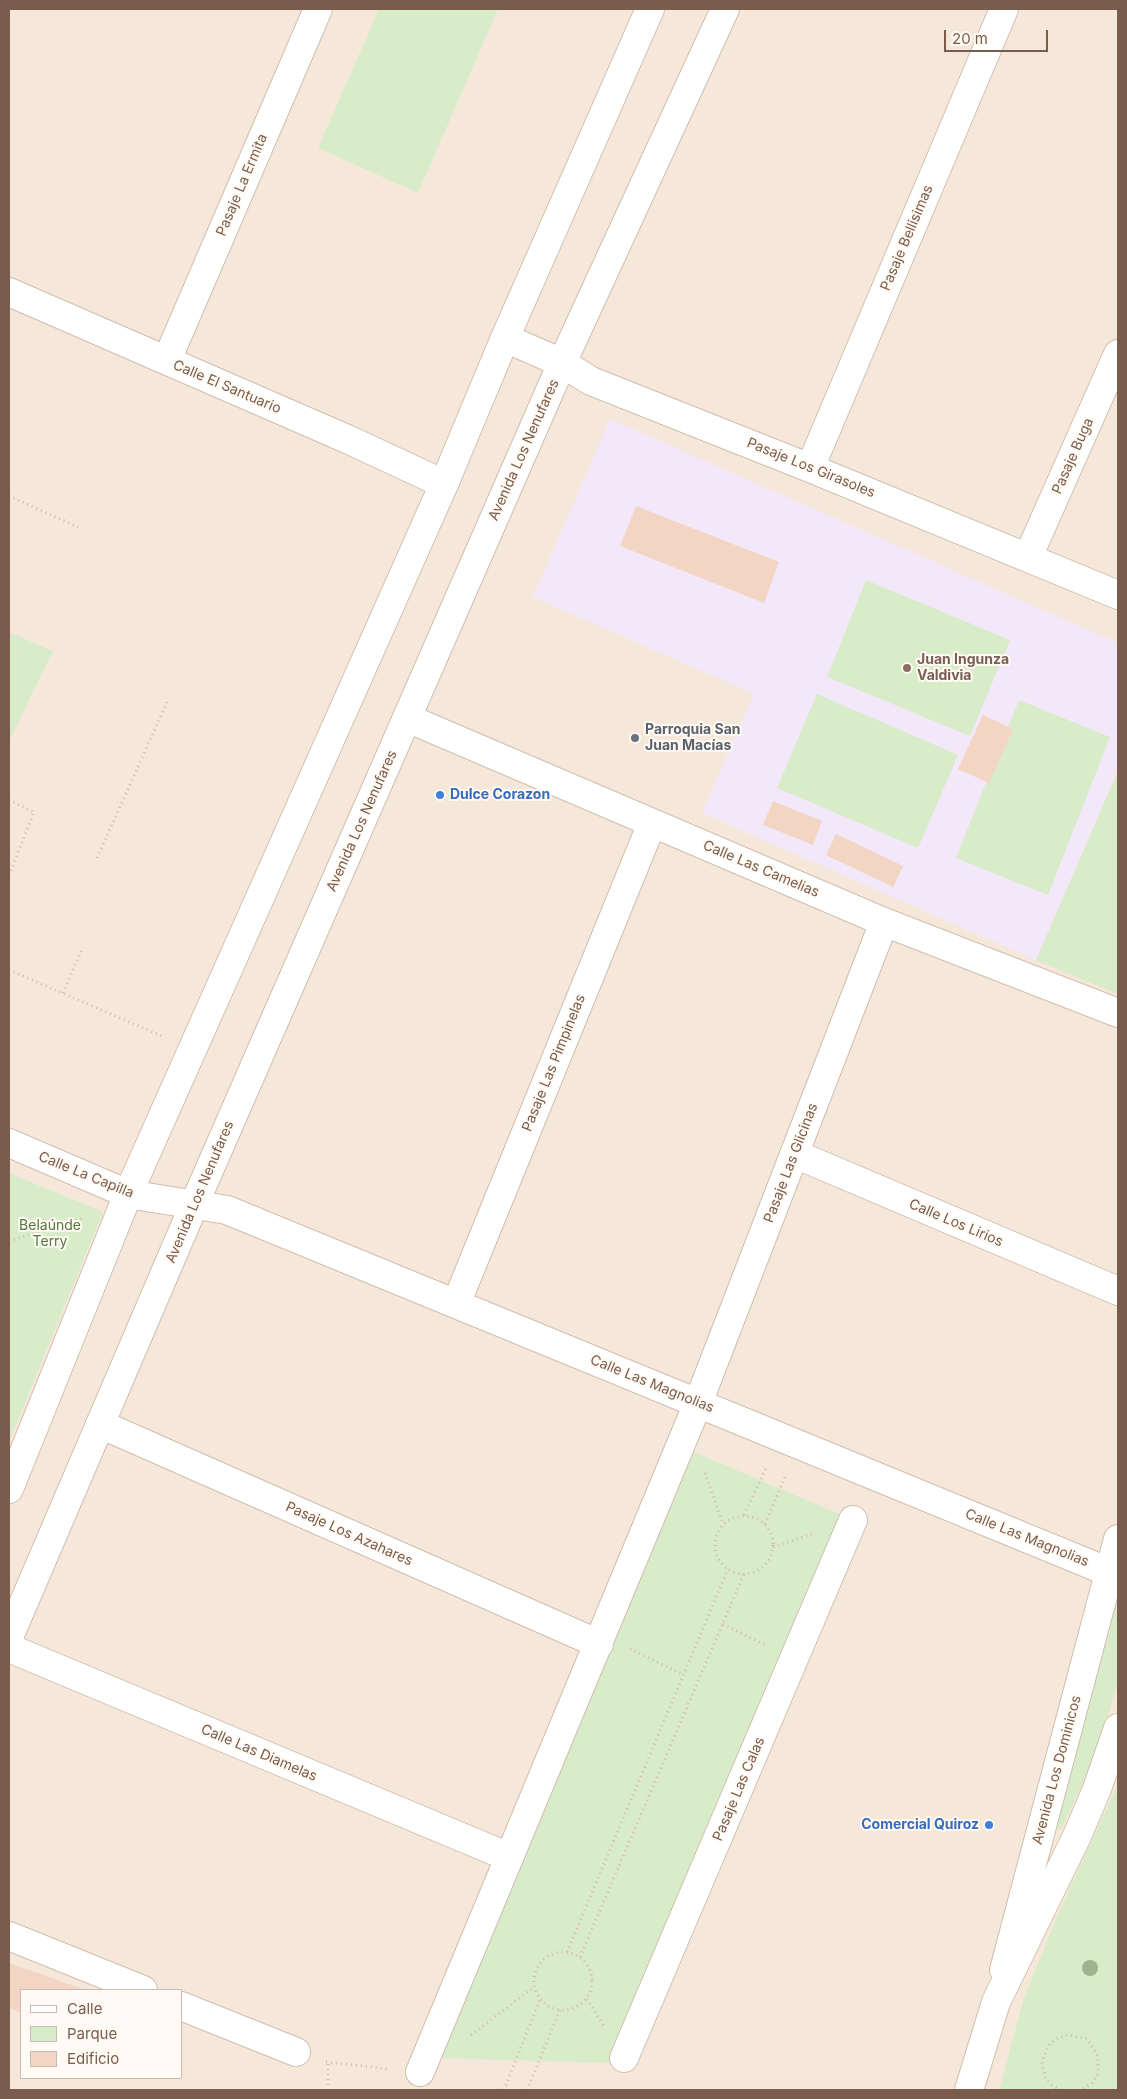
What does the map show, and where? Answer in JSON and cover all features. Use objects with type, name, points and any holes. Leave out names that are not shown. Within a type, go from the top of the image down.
[{"type":"street","name":"Pasaje La Ermita","points":[[166,360],[318,9]]},
{"type":"street","points":[[9,1489],[128,1194],[444,484],[505,338],[650,9]]},
{"type":"street","name":"Avenida Los Nenufares","points":[[9,1637],[194,1206],[562,363],[725,9]]},
{"type":"street","name":"Pasaje Bellisimas","points":[[810,468],[1004,9]]},
{"type":"street","name":"Calle El Santuario","points":[[9,292],[347,439],[444,484]]},
{"type":"street","name":"Pasaje Los Girasoles","points":[[505,338],[562,363],[591,381],[810,468],[1118,595]]},
{"type":"street","name":"Pasaje Buga","points":[[1028,557],[1118,354]]},
{"type":"street","name":"Calle Las Camelias","points":[[407,718],[884,922],[1118,1013]]},
{"type":"street","name":"Pasaje Las Pimpinelas","points":[[456,1304],[652,823]]},
{"type":"street","name":"Pasaje Las Glicinas","points":[[420,2072],[694,1416],[884,922]]},
{"type":"street","name":"Calle La Capilla","points":[[9,1143],[128,1194],[194,1206]]},
{"type":"street","name":"Calle Los Lirios","points":[[794,1154],[1118,1291]]},
{"type":"street","name":"Calle Las Magnolias","points":[[194,1206],[227,1210],[456,1304],[694,1416],[790,1441],[1109,1572]]},
{"type":"street","name":"Pasaje Los Azahares","points":[[100,1424],[600,1640]]},
{"type":"street","name":"Pasaje Las Calas","points":[[624,2058],[853,1520]]},
{"type":"street","name":"Avenida Los Dominicos","points":[[969,2090],[996,2002],[1118,1539]]},
{"type":"street","name":"Calle Las Diamelas","points":[[9,1648],[509,1857]]},
{"type":"street","name":"Avenida Los Dominicos","points":[[996,2002],[1077,1836],[1097,1789],[1118,1728]]},
{"type":"street","points":[[9,1936],[141,1989]]},
{"type":"street","points":[[182,2006],[296,2052]]},
{"type":"path","points":[[9,496],[82,528]]},
{"type":"path","points":[[97,858],[168,700]]},
{"type":"path","points":[[9,800],[34,812],[9,875]]},
{"type":"path","points":[[63,993],[82,948]]},
{"type":"path","points":[[9,970],[167,1038]]},
{"type":"path","points":[[9,1241],[103,1212],[128,1194]]},
{"type":"path","points":[[694,1416],[723,1524]]},
{"type":"path","points":[[744,1516],[790,1441]]},
{"type":"path","points":[[765,1524],[790,1441]]},
{"type":"path","points":[[744,1516],[765,1524],[772,1539],[771,1556],[760,1569],[744,1574],[728,1569],[722,1563],[715,1548],[715,1539],[723,1524],[729,1519],[744,1516]]},
{"type":"path","points":[[567,1952],[728,1569]]},
{"type":"path","points":[[580,1957],[744,1574]]},
{"type":"path","points":[[723,1624],[794,1660]]},
{"type":"path","points":[[600,1640],[683,1674]]},
{"type":"path","points":[[567,1952],[580,1957],[591,1972],[591,1991],[587,1999],[579,2006],[570,2010],[560,2010],[546,2005],[534,1988],[536,1969],[541,1961],[548,1956],[567,1952]]},
{"type":"path","points":[[466,2038],[534,1988]]},
{"type":"path","points":[[504,2090],[540,1999]]},
{"type":"path","points":[[527,2090],[560,2010]]},
{"type":"path","points":[[1061,2090],[1050,2084],[1045,2077],[1042,2061],[1050,2043],[1058,2038],[1068,2036],[1086,2040],[1098,2056],[1098,2074],[1092,2083],[1082,2090]]},
{"type":"path","points":[[296,2052],[328,2063],[420,2072]]},
{"type":"path","points":[[328,2063],[328,2090]]},
{"type":"shaded area","points":[[9,9],[1118,9],[1118,2090],[9,2090]]},
{"type":"shaded area","name":"Juan Ingunza Valdivia","points":[[610,419],[1118,643],[1118,770],[1036,960],[702,813],[754,694],[533,597]]},
{"type":"green space","points":[[379,9],[498,9],[418,193],[318,148]]},
{"type":"green space","points":[[866,580],[1010,640],[970,736],[827,677]]},
{"type":"green space","points":[[9,632],[53,651],[9,741]]},
{"type":"green space","points":[[817,694],[958,755],[918,848],[777,788]]},
{"type":"green space","points":[[1019,700],[1110,737],[1048,895],[956,858]]},
{"type":"green space","points":[[1118,771],[1118,994],[1036,960]]},
{"type":"green space","name":"Belaúnde Terry","points":[[9,1173],[103,1212],[9,1442]]},
{"type":"green space","points":[[694,1452],[844,1516],[612,2063],[437,2058]]},
{"type":"green space","points":[[1118,1594],[1118,1680],[1106,1724],[1084,1780],[1061,1830],[1054,1825]]},
{"type":"green space","points":[[1118,1784],[1118,2090],[999,2090],[1024,1998],[1059,1912]]},
{"type":"building","points":[[636,506],[779,562],[764,603],[620,546]]},
{"type":"building","points":[[983,715],[1013,729],[989,783],[958,769]]},
{"type":"building","points":[[773,801],[822,821],[813,845],[763,825]]},
{"type":"building","points":[[836,834],[903,866],[893,887],[826,855]]},
{"type":"building","points":[[9,1963],[83,1989],[20,1989],[20,2013],[9,2008]]},
{"type":"place","name":"Juan Ingunza Valdivia","points":[[907,668]]},
{"type":"place","name":"Parroquia San Juan Macías","points":[[635,738]]},
{"type":"place","name":"Dulce Corazon","points":[[440,795]]},
{"type":"place","name":"Comercial Quiroz","points":[[989,1825]]}]
